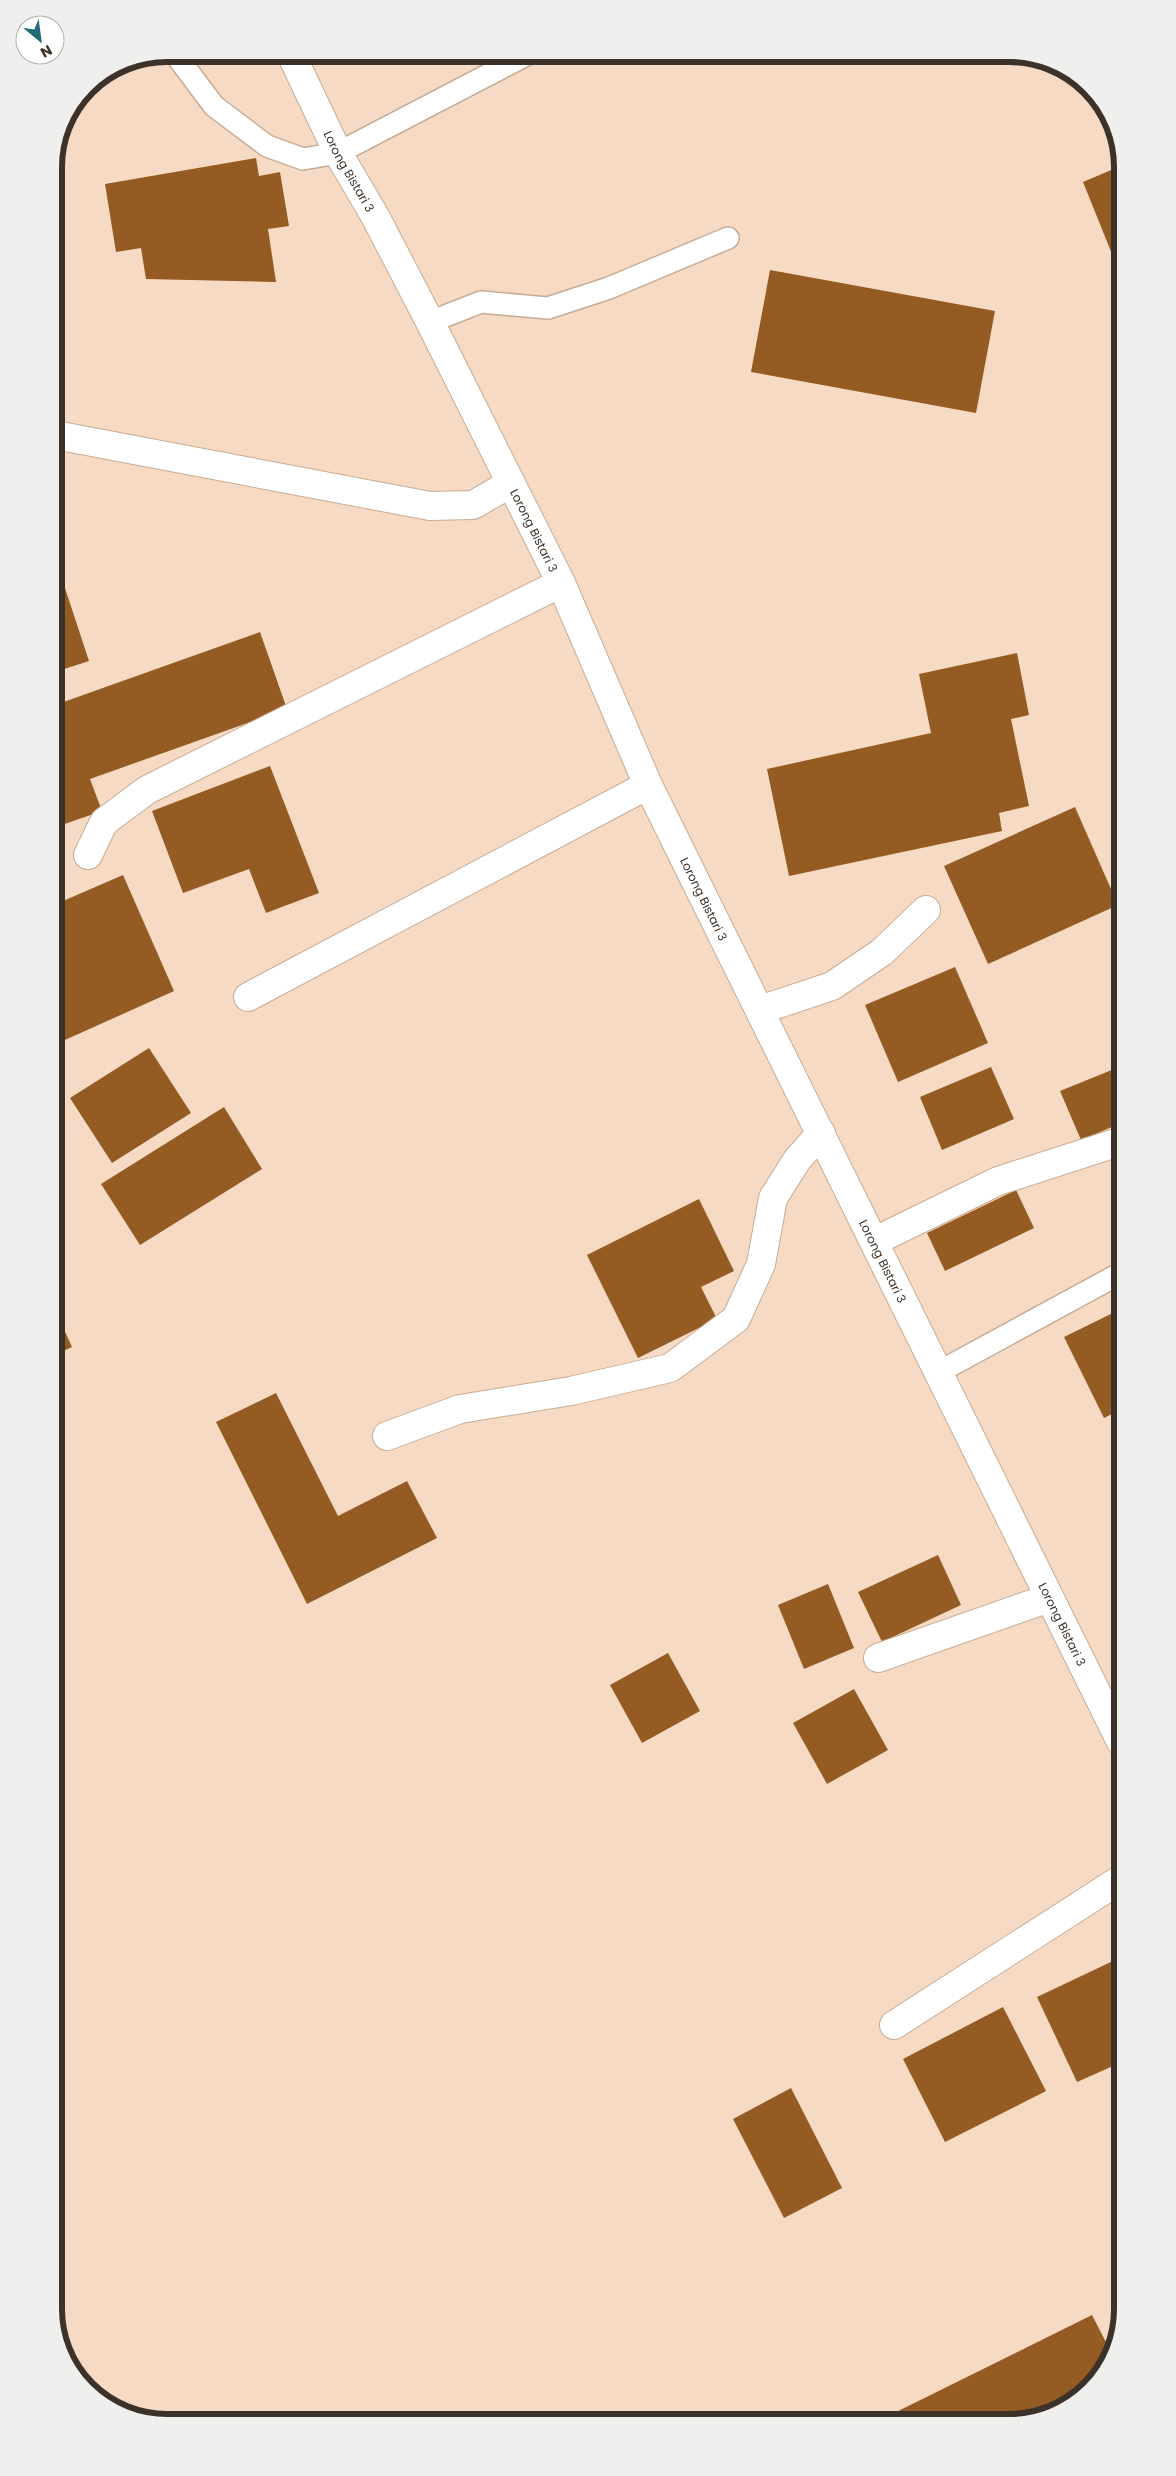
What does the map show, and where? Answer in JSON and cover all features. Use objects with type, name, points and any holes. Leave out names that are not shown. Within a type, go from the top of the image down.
[{"type":"street","name":"Lorong Bistari 3","points":[[295,63],[338,153],[376,218],[430,322],[561,583],[648,785],[1114,1728]]},
{"type":"street","points":[[63,436],[430,506],[473,504],[511,483]]},
{"type":"street","points":[[88,855],[104,822],[147,790],[561,583]]},
{"type":"street","points":[[248,996],[648,785]]},
{"type":"street","points":[[760,1010],[832,986],[882,952],[926,910]]},
{"type":"street","points":[[387,1436],[460,1409],[571,1391],[670,1368],[736,1320],[761,1264],[773,1198],[797,1160],[821,1132]]},
{"type":"street","points":[[875,1241],[998,1181],[1114,1144]]},
{"type":"street","points":[[878,1658],[1049,1598]]},
{"type":"street","points":[[894,2025],[1114,1884]]},
{"type":"lane","points":[[182,63],[214,106],[267,146],[302,159],[338,153],[511,63]]},
{"type":"lane","points":[[430,322],[481,302],[548,308],[609,288],[728,238]]},
{"type":"lane","points":[[937,1373],[1114,1277]]},
{"type":"building","points":[[256,158],[259,176],[280,172],[289,226],[268,229],[276,282],[146,279],[141,248],[116,252],[105,184]]},
{"type":"building","points":[[1114,169],[1114,259],[1083,182]]},
{"type":"building","points":[[770,270],[995,311],[976,413],[751,372]]},
{"type":"building","points":[[63,581],[89,661],[63,669]]},
{"type":"building","points":[[260,632],[287,709],[90,779],[102,811],[63,825],[63,702]]},
{"type":"building","points":[[1017,653],[1029,715],[1011,719],[1029,806],[999,813],[1002,831],[789,876],[767,769],[931,733],[919,674]]},
{"type":"building","points":[[270,766],[319,893],[266,913],[249,869],[183,893],[152,811]]},
{"type":"building","points":[[1075,807],[1114,896],[1114,907],[988,964],[944,866]]},
{"type":"building","points":[[123,875],[174,991],[63,1041],[63,901]]},
{"type":"building","points":[[955,967],[988,1043],[898,1082],[865,1005]]},
{"type":"building","points":[[149,1048],[191,1113],[112,1163],[70,1098]]},
{"type":"building","points":[[991,1067],[1014,1119],[942,1150],[920,1097]]},
{"type":"building","points":[[1114,1069],[1114,1126],[1081,1140],[1060,1091]]},
{"type":"building","points":[[224,1107],[262,1169],[140,1245],[101,1184]]},
{"type":"building","points":[[1016,1190],[1034,1228],[945,1271],[927,1233]]},
{"type":"building","points":[[699,1199],[734,1271],[701,1287],[717,1319],[638,1358],[587,1255]]},
{"type":"building","points":[[1114,1312],[1114,1413],[1104,1418],[1064,1337]]},
{"type":"building","points":[[62,1326],[72,1347],[62,1351]]},
{"type":"building","points":[[276,1393],[338,1516],[407,1481],[437,1538],[307,1604],[216,1422]]},
{"type":"building","points":[[938,1555],[961,1605],[882,1642],[858,1592]]},
{"type":"building","points":[[828,1584],[854,1648],[804,1669],[778,1605]]},
{"type":"building","points":[[668,1653],[700,1711],[642,1743],[610,1685]]},
{"type":"building","points":[[854,1689],[888,1750],[827,1784],[793,1723]]},
{"type":"building","points":[[1114,1960],[1114,2066],[1077,2082],[1037,1997]]},
{"type":"building","points":[[1003,2007],[1046,2091],[945,2142],[903,2059]]},
{"type":"building","points":[[791,2088],[842,2188],[784,2218],[733,2119]]},
{"type":"building","points":[[1092,2315],[1107,2344],[1096,2367],[1083,2383],[1055,2403],[1042,2408],[1008,2414],[892,2414]]}]
